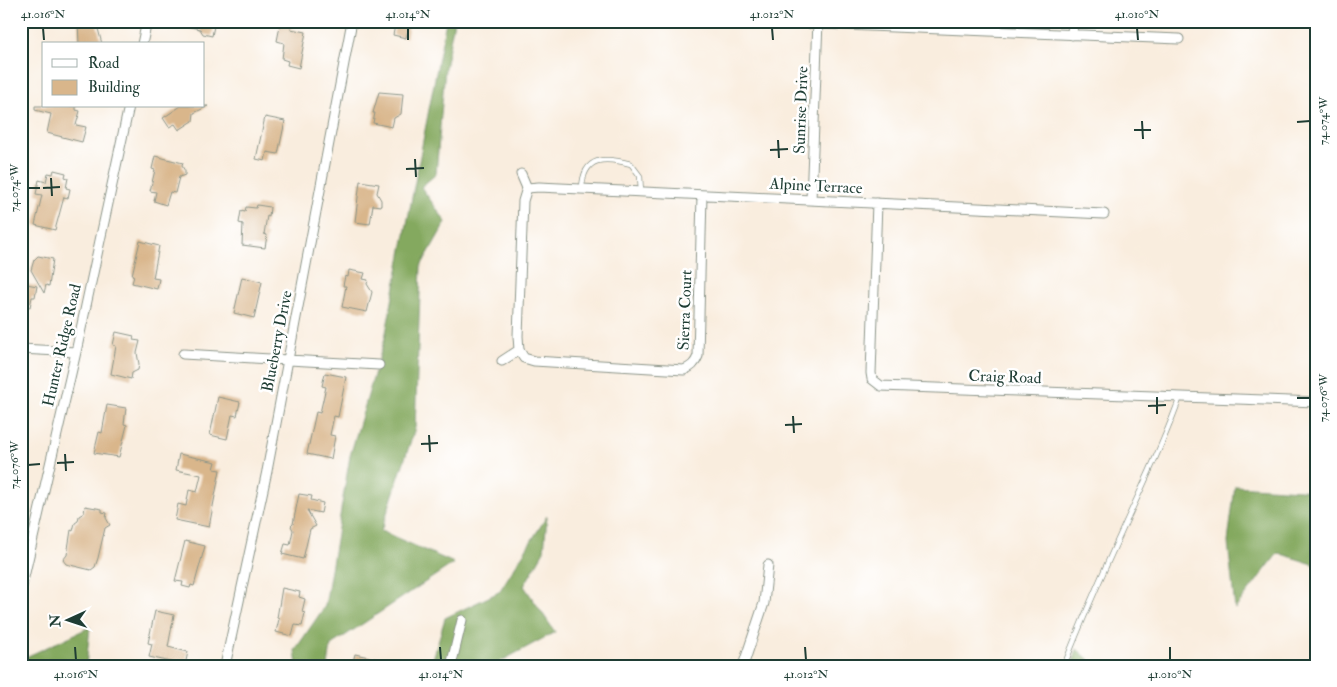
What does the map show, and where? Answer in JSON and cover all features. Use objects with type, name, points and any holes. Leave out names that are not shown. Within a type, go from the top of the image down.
[{"type":"street","points":[[142,42],[147,21]]},
{"type":"street","name":"Blueberry Drive","points":[[225,666],[267,471],[352,21]]},
{"type":"street","points":[[750,21],[818,22],[1179,40]]},
{"type":"street","points":[[1072,35],[1073,21]]},
{"type":"street","name":"Sunrise Drive","points":[[811,200],[818,22]]},
{"type":"street","name":"Hunter Ridge Road","points":[[21,590],[76,352],[129,108]]},
{"type":"street","points":[[502,361],[518,350],[524,201],[527,188],[521,174]]},
{"type":"street","name":"Alpine Terrace","points":[[527,188],[1104,214]]},
{"type":"street","name":"Sierra Court","points":[[518,350],[524,358],[534,361],[684,370],[696,362],[698,356],[702,195]]},
{"type":"street","name":"Craig Road","points":[[877,203],[871,373],[872,379],[881,386],[1316,402]]},
{"type":"street","points":[[21,349],[76,352]]},
{"type":"street","points":[[183,354],[379,365]]},
{"type":"street","points":[[743,666],[764,603],[768,566]]},
{"type":"street","points":[[451,666],[462,620]]},
{"type":"lane","points":[[582,189],[586,169],[594,162],[604,159],[632,164],[640,176],[641,192]]},
{"type":"lane","points":[[1064,666],[1076,635],[1167,434],[1180,397]]},
{"type":"green space","points":[[446,21],[454,21],[445,68],[436,174],[421,187],[446,222],[421,266],[415,428],[381,531],[454,563],[331,645],[328,666],[297,666],[295,650],[325,606],[350,456],[385,338]]},
{"type":"green space","points":[[1235,486],[1316,491],[1316,565],[1278,553],[1235,609],[1228,542]]},
{"type":"green space","points":[[547,516],[544,551],[524,586],[555,632],[492,666],[431,666],[445,618],[499,592]]},
{"type":"green space","points":[[21,618],[26,657],[90,627],[86,666],[21,666]]},
{"type":"green space","points":[[1077,649],[1096,666],[1072,666]]},
{"type":"building","points":[[78,21],[96,21],[101,42],[79,42]]},
{"type":"building","points":[[180,21],[215,21],[212,36],[203,34],[200,29],[180,25]]},
{"type":"building","points":[[281,21],[292,21],[291,29],[306,32],[299,68],[287,65],[288,61],[282,59],[284,43],[277,41]]},
{"type":"building","points":[[396,21],[410,21],[406,38],[393,35]]},
{"type":"building","points":[[379,92],[403,94],[401,114],[394,118],[392,127],[373,123],[375,113],[373,113]]},
{"type":"building","points":[[35,106],[42,106],[42,108],[76,108],[76,110],[80,111],[76,125],[86,127],[82,142],[47,133],[51,114],[35,110]]},
{"type":"building","points":[[178,108],[204,108],[194,113],[193,121],[179,130],[175,124],[169,127],[163,118]]},
{"type":"building","points":[[265,117],[285,121],[278,154],[267,152],[265,161],[256,159]]},
{"type":"building","points":[[155,156],[183,163],[182,166],[185,171],[185,175],[179,177],[175,193],[170,192],[166,205],[154,201],[156,192],[150,191],[155,170],[152,169]]},
{"type":"building","points":[[54,170],[66,173],[65,177],[68,178],[66,188],[70,189],[68,198],[64,197],[55,230],[35,225],[42,195],[36,194],[39,180],[46,182],[48,173],[53,174]]},
{"type":"building","points":[[360,181],[379,184],[377,193],[381,200],[381,206],[373,205],[370,224],[355,222]]},
{"type":"building","points":[[257,205],[270,207],[264,234],[267,235],[265,248],[242,245],[243,224],[239,223],[241,211],[245,212],[246,207],[256,208]]},
{"type":"building","points":[[140,241],[159,246],[153,278],[159,279],[157,289],[132,283]]},
{"type":"building","points":[[38,256],[53,259],[49,286],[46,285],[44,293],[31,270],[34,260]]},
{"type":"building","points":[[349,270],[365,273],[363,279],[368,280],[367,284],[372,292],[367,312],[342,307],[346,286],[343,286],[345,276],[348,277]]},
{"type":"building","points":[[242,277],[262,282],[254,318],[234,313]]},
{"type":"building","points":[[21,283],[37,286],[35,297],[32,297],[30,307],[21,305]]},
{"type":"building","points":[[116,332],[134,336],[133,340],[140,341],[137,353],[138,370],[132,373],[131,379],[111,374],[116,346],[113,345]]},
{"type":"building","points":[[325,373],[346,377],[338,417],[334,416],[330,435],[335,436],[331,459],[307,454],[316,412],[320,413],[326,387],[322,386]]},
{"type":"building","points":[[218,397],[240,402],[237,416],[232,415],[227,439],[210,435]]},
{"type":"building","points":[[107,405],[126,408],[124,424],[127,425],[119,457],[94,453],[99,432],[102,433]]},
{"type":"building","points":[[179,454],[216,462],[214,469],[220,470],[209,527],[175,520],[178,504],[186,506],[189,490],[197,492],[201,475],[176,470]]},
{"type":"building","points":[[299,494],[312,496],[311,500],[323,503],[321,513],[307,510],[316,526],[310,529],[303,559],[282,554],[285,544],[290,545],[293,530],[291,526]]},
{"type":"building","points":[[85,506],[102,509],[102,512],[107,513],[106,518],[110,525],[105,528],[95,567],[91,570],[66,564],[63,560],[67,555],[71,530],[73,531],[79,516],[84,513]]},
{"type":"building","points":[[185,541],[205,546],[194,586],[191,585],[190,588],[182,586],[183,582],[175,581]]},
{"type":"building","points":[[282,588],[300,592],[299,597],[305,599],[302,612],[305,613],[302,626],[295,625],[292,636],[276,632]]},
{"type":"building","points":[[155,611],[174,615],[168,647],[188,652],[185,665],[149,657],[152,644],[148,643]]},
{"type":"building","points":[[355,654],[392,662],[392,666],[352,666]]}]
